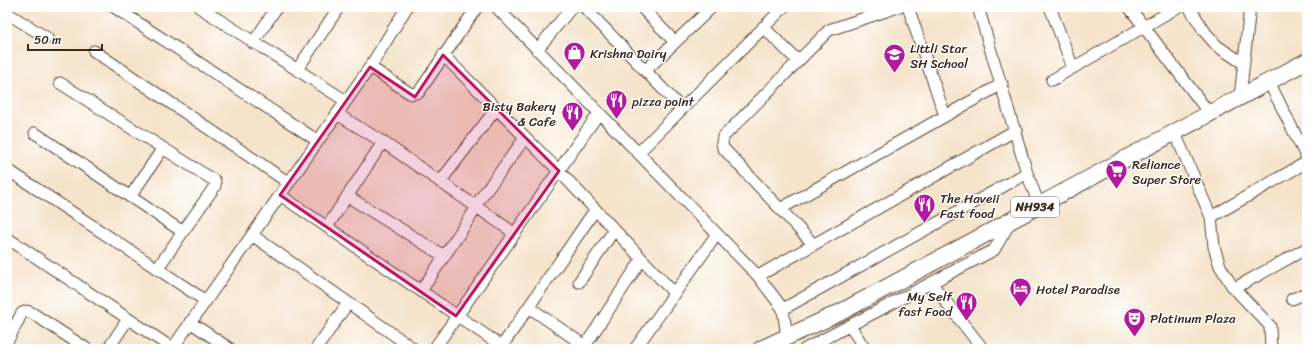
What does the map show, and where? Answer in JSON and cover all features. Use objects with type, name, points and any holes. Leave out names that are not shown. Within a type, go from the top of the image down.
[{"type":"highway","name":"NH934","points":[[761,349],[840,312],[1307,61]]},
{"type":"street","points":[[114,7],[318,141]]},
{"type":"street","points":[[199,7],[253,43],[346,101]]},
{"type":"street","points":[[253,43],[278,7]]},
{"type":"street","points":[[297,70],[339,7]]},
{"type":"street","points":[[7,238],[172,349],[370,67],[408,7]]},
{"type":"street","points":[[370,67],[411,94],[419,92],[477,7]]},
{"type":"street","points":[[496,7],[758,276],[783,309],[787,337]]},
{"type":"street","points":[[537,50],[572,7]]},
{"type":"street","points":[[584,7],[682,109]]},
{"type":"street","points":[[642,7],[675,42]]},
{"type":"street","points":[[645,71],[712,7]]},
{"type":"street","points":[[638,153],[784,7]]},
{"type":"street","points":[[813,244],[723,148],[722,142],[727,131],[834,27],[898,7]]},
{"type":"street","points":[[908,7],[945,116]]},
{"type":"street","points":[[978,7],[1016,130],[1027,173],[1039,205]]},
{"type":"street","points":[[1050,7],[1073,68]]},
{"type":"street","points":[[1129,7],[1209,113]]},
{"type":"street","points":[[1052,80],[1178,7]]},
{"type":"street","points":[[1189,7],[1214,43],[1243,63]]},
{"type":"street","points":[[1240,97],[1250,7]]},
{"type":"street","points":[[7,13],[47,38]]},
{"type":"street","points":[[763,27],[798,61]]},
{"type":"street","points":[[94,51],[289,183]]},
{"type":"street","points":[[444,56],[558,171],[675,294]]},
{"type":"street","points":[[1268,82],[1307,158]]},
{"type":"street","points":[[60,83],[216,183],[157,269]]},
{"type":"street","points":[[780,209],[1002,84]]},
{"type":"street","points":[[440,182],[496,109]]},
{"type":"street","points":[[434,349],[514,232],[599,113]]},
{"type":"street","points":[[337,114],[383,142],[514,232]]},
{"type":"street","points":[[758,276],[1016,130]]},
{"type":"street","points":[[35,133],[183,232]]},
{"type":"street","points":[[1175,133],[1211,217],[1216,257],[1225,276],[1270,326],[1271,349]]},
{"type":"street","points":[[421,291],[476,206],[525,138]]},
{"type":"street","points":[[327,227],[383,142]]},
{"type":"street","points":[[130,197],[163,148]]},
{"type":"street","points":[[1211,217],[1307,162]]},
{"type":"street","points":[[11,172],[206,301]]},
{"type":"street","points":[[783,309],[1027,173]]},
{"type":"street","points":[[280,194],[504,348],[529,307],[595,210]]},
{"type":"street","points":[[347,196],[444,256]]},
{"type":"street","points":[[805,349],[994,250],[1013,219]]},
{"type":"street","points":[[579,282],[614,230]]},
{"type":"street","points":[[252,234],[414,349]]},
{"type":"street","points":[[635,349],[717,234]]},
{"type":"street","points":[[1235,288],[1307,248]]},
{"type":"street","points":[[529,307],[584,348],[642,259]]},
{"type":"street","points":[[931,283],[977,346]]},
{"type":"street","points":[[1292,299],[1307,293]]},
{"type":"street","points":[[316,349],[348,303]]},
{"type":"street","points":[[7,342],[22,313],[27,311],[87,349]]},
{"type":"street","points":[[108,349],[128,319]]},
{"type":"street","points":[[190,322],[230,349]]},
{"type":"street","points":[[850,326],[865,349]]},
{"type":"highlighted area","points":[[443,55],[559,171],[456,316],[280,195],[370,67],[415,97]]},
{"type":"place","name":"Krishna Dairy","points":[[574,72]]},
{"type":"place","name":"Littli Star SH School","points":[[895,74]]},
{"type":"place","name":"pizza point","points":[[616,120]]},
{"type":"place","name":"Bisty Bakery & Cafe","points":[[572,132]]},
{"type":"place","name":"Reliance Super Store","points":[[1116,190]]},
{"type":"place","name":"The Haveii Fast food","points":[[924,224]]},
{"type":"place","name":"Hotel Paradise","points":[[1021,308]]},
{"type":"place","name":"My Self fast Food","points":[[967,322]]},
{"type":"place","name":"Platinum Plaza","points":[[1134,338]]}]
